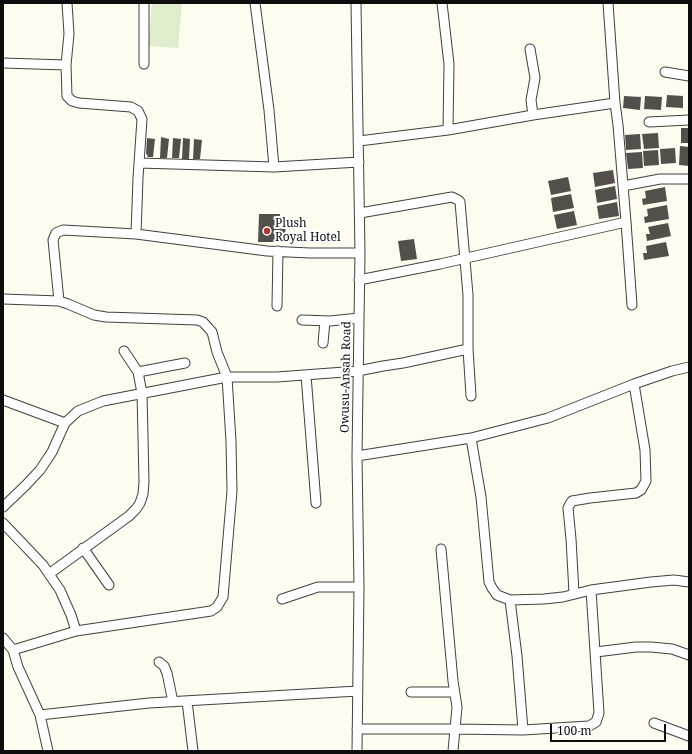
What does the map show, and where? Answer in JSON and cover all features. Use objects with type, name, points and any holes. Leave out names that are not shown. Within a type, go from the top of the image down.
[{"type":"street","points":[[67,3],[69,34],[66,65],[67,96],[72,101],[79,103],[131,107],[138,111],[142,119],[136,234]]},
{"type":"street","points":[[144,3],[144,64]]},
{"type":"street","points":[[255,3],[269,110],[274,167]]},
{"type":"street","name":"Owusu-Ansah Road","points":[[356,3],[360,213],[357,456],[359,587],[357,751]]},
{"type":"street","points":[[442,3],[449,64],[448,130]]},
{"type":"street","points":[[608,3],[614,103],[618,125],[632,305]]},
{"type":"street","points":[[530,49],[535,78],[531,93],[533,115]]},
{"type":"street","points":[[3,63],[66,65]]},
{"type":"street","points":[[665,72],[689,76]]},
{"type":"street","points":[[359,141],[448,130],[614,103]]},
{"type":"street","points":[[649,122],[689,120]]},
{"type":"street","points":[[139,163],[274,167],[359,162]]},
{"type":"street","points":[[623,186],[660,179],[689,179]]},
{"type":"street","points":[[360,213],[452,196],[456,197],[460,202],[468,295],[468,349],[471,396]]},
{"type":"street","points":[[360,280],[626,222]]},
{"type":"street","points":[[59,301],[53,240],[56,233],[63,230],[136,234],[240,248],[278,251],[360,253]]},
{"type":"street","points":[[277,306],[278,251]]},
{"type":"street","points":[[3,299],[59,301],[94,315],[129,318],[197,320],[203,322],[212,332],[217,352],[227,377],[232,441],[232,491],[223,597],[217,607],[211,611],[76,631],[13,650]]},
{"type":"street","points":[[302,320],[325,321],[359,318]]},
{"type":"street","points":[[323,343],[325,321]]},
{"type":"street","points":[[3,507],[40,470],[52,452],[65,423],[78,411],[103,401],[227,377],[277,377],[358,371],[468,349]]},
{"type":"street","points":[[50,574],[83,548],[129,516],[140,503],[143,494],[142,393],[138,372],[124,351]]},
{"type":"street","points":[[138,372],[185,363]]},
{"type":"street","points":[[357,456],[471,438],[548,418],[634,384],[689,367]]},
{"type":"street","points":[[306,375],[316,503]]},
{"type":"street","points":[[574,593],[568,508],[570,504],[572,501],[590,498],[636,493],[641,490],[646,481],[644,450],[634,384]]},
{"type":"street","points":[[3,400],[65,423]]},
{"type":"street","points":[[471,438],[481,497],[489,582],[497,595],[510,600],[544,599],[563,597],[574,593],[591,590],[651,582],[674,580],[689,582]]},
{"type":"street","points":[[3,523],[38,559],[50,574],[60,590],[76,631]]},
{"type":"street","points":[[83,548],[109,585]]},
{"type":"street","points":[[441,549],[457,713],[453,751]]},
{"type":"street","points":[[282,599],[318,587],[359,587]]},
{"type":"street","points":[[357,729],[523,730],[589,726],[596,722],[599,713],[591,590]]},
{"type":"street","points":[[510,600],[517,656],[523,730]]},
{"type":"street","points":[[3,638],[13,650],[18,667],[40,715],[48,751]]},
{"type":"street","points":[[596,652],[636,647],[651,647],[672,649],[689,655]]},
{"type":"street","points":[[159,662],[164,666],[167,673],[173,702]]},
{"type":"street","points":[[40,715],[173,702],[358,691]]},
{"type":"street","points":[[411,692],[454,692]]},
{"type":"street","points":[[187,701],[193,751]]},
{"type":"street","points":[[654,722],[689,736]]},
{"type":"green space","points":[[152,3],[182,3],[178,48],[148,46]]},
{"type":"building","points":[[667,95],[683,96],[683,108],[666,107]]},
{"type":"building","points":[[624,96],[641,97],[640,110],[623,108]]},
{"type":"building","points":[[645,96],[662,97],[661,110],[644,109]]},
{"type":"building","points":[[681,128],[689,128],[689,143],[681,143]]},
{"type":"building","points":[[658,133],[659,148],[644,149],[642,134]]},
{"type":"building","points":[[640,134],[641,149],[626,150],[625,135]]},
{"type":"building","points":[[161,137],[169,139],[167,158],[160,158]]},
{"type":"building","points":[[147,138],[155,139],[153,157],[148,157],[146,153]]},
{"type":"building","points":[[173,138],[181,139],[179,158],[172,158]]},
{"type":"building","points":[[183,138],[190,139],[189,159],[182,159]]},
{"type":"building","points":[[194,139],[202,140],[200,159],[193,159]]},
{"type":"building","points":[[680,146],[689,147],[689,166],[679,165]]},
{"type":"building","points":[[675,148],[676,163],[661,164],[660,149]]},
{"type":"building","points":[[658,150],[659,165],[644,166],[643,151]]},
{"type":"building","points":[[642,152],[643,168],[628,169],[626,153]]},
{"type":"building","points":[[613,170],[615,183],[595,187],[593,173]]},
{"type":"building","points":[[568,177],[571,191],[551,195],[548,181]]},
{"type":"building","points":[[615,186],[617,199],[597,203],[595,190]]},
{"type":"building","points":[[665,187],[667,201],[643,205],[642,199],[646,198],[645,191]]},
{"type":"building","points":[[571,194],[574,208],[553,212],[551,198]]},
{"type":"building","points":[[617,202],[619,216],[599,219],[597,206]]},
{"type":"building","points":[[667,205],[669,219],[645,223],[644,217],[648,216],[647,209]]},
{"type":"building","points":[[574,211],[577,225],[557,229],[554,215]]},
{"type":"building","points":[[259,214],[280,214],[279,224],[286,224],[285,235],[279,234],[279,242],[258,242]]},
{"type":"building","points":[[668,223],[671,236],[647,241],[646,234],[650,234],[648,227]]},
{"type":"building","points":[[414,239],[417,259],[401,261],[398,241]]},
{"type":"building","points":[[666,242],[669,256],[644,260],[643,253],[647,253],[646,246]]},
{"type":"place","name":"Plush Royal Hotel","points":[[267,231]]}]
